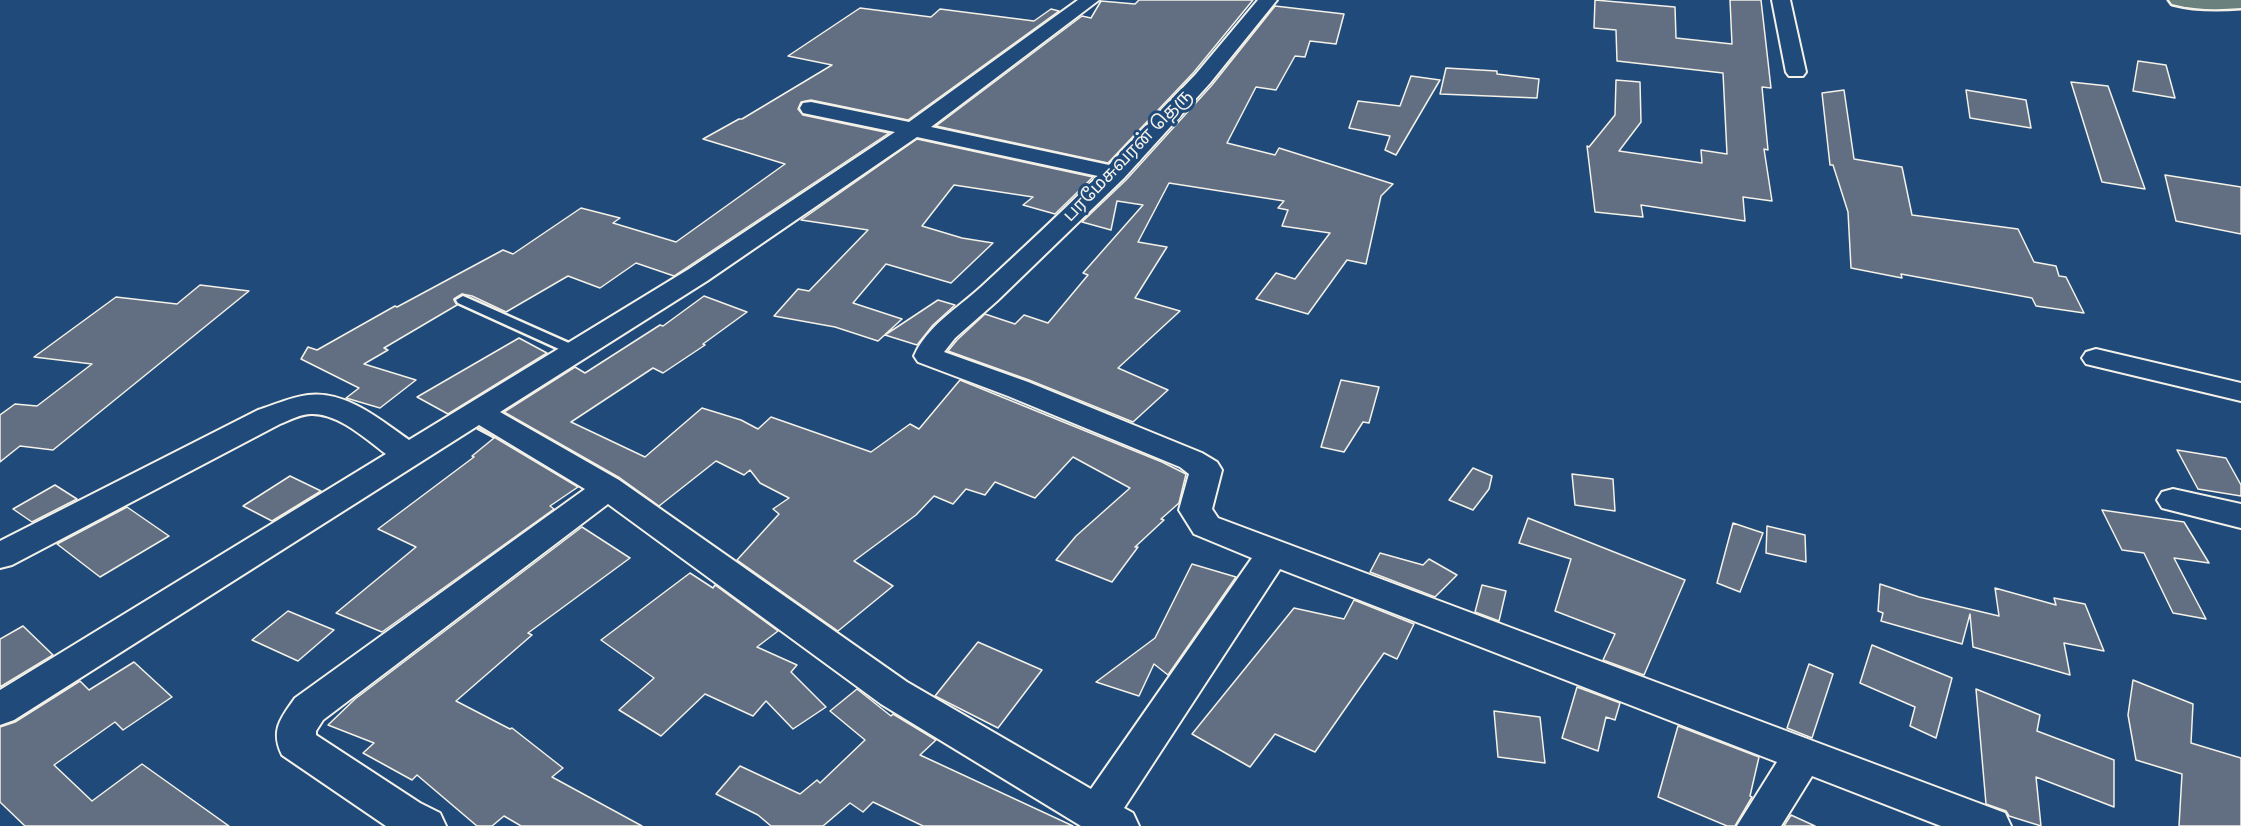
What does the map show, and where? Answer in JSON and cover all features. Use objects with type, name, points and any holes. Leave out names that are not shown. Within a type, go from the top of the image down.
[{"type":"highway","points":[[2179,0],[2216,4],[2241,2]]},
{"type":"street","points":[[0,709],[698,275],[912,130],[1090,0]]},
{"type":"street","name":"பரமேசுவரன் தெரு","points":[[1268,0],[1234,44],[1116,173],[980,303],[939,338],[929,350],[928,356],[1018,389],[1191,460],[1206,470],[1195,510],[1199,518],[1206,525],[1273,553]]},
{"type":"street","points":[[1781,0],[1796,72]]},
{"type":"street","points":[[811,108],[1116,173]]},
{"type":"street","points":[[2096,358],[2241,392]]},
{"type":"street","points":[[0,556],[269,417],[301,406],[315,404],[337,407],[408,455]]},
{"type":"street","points":[[478,412],[608,488],[894,693],[1107,820],[1273,553],[1990,826]]},
{"type":"street","points":[[425,826],[405,816],[296,743],[296,728],[309,709],[608,488]]},
{"type":"street","points":[[2173,500],[2241,516]]},
{"type":"street","points":[[1758,826],[1804,754]]},
{"type":"lane","points":[[463,300],[575,351]]},
{"type":"building","points":[[1139,0],[1253,0],[1194,72],[1108,163],[936,126],[1082,16],[1091,18],[1101,1],[1135,4]]},
{"type":"building","points":[[1595,0],[1675,7],[1676,38],[1732,44],[1730,0],[1761,0],[1771,88],[1762,87],[1768,150],[1764,149],[1772,201],[1743,197],[1745,221],[1641,205],[1643,217],[1595,212],[1587,146],[1589,147],[1615,115],[1616,80],[1640,82],[1641,122],[1619,151],[1702,163],[1701,150],[1727,154],[1723,73],[1617,61],[1616,30],[1594,28]]},
{"type":"building","points":[[1275,6],[1344,14],[1336,44],[1310,41],[1305,57],[1295,56],[1276,90],[1256,87],[1227,143],[1275,155],[1279,148],[1393,184],[1381,196],[1366,264],[1347,260],[1308,314],[1256,299],[1276,273],[1295,279],[1330,233],[1282,226],[1288,210],[1278,208],[1284,201],[1169,183],[1138,242],[1167,247],[1135,298],[1180,311],[1118,368],[1168,390],[1133,422],[1029,380],[948,351],[985,314],[1015,324],[1024,315],[1048,323],[1088,275],[1083,273],[1143,205],[1117,201],[1111,230],[1082,222],[1126,180],[1212,85]]},
{"type":"building","points":[[860,8],[931,17],[940,9],[1034,21],[1051,9],[1059,11],[908,120],[811,100],[801,102],[798,109],[803,115],[889,133],[674,276],[636,263],[600,288],[568,276],[506,312],[472,296],[462,294],[454,299],[457,305],[384,348],[388,350],[364,364],[416,380],[380,408],[346,398],[359,388],[301,359],[308,347],[317,350],[395,306],[397,307],[503,250],[513,254],[581,208],[620,218],[613,223],[676,242],[785,164],[703,139],[742,119],[832,65],[788,56]]},
{"type":"building","points":[[2138,61],[2166,65],[2175,98],[2133,91]]},
{"type":"building","points":[[1446,68],[1497,71],[1497,74],[1539,79],[1537,98],[1440,94]]},
{"type":"building","points":[[1411,76],[1440,80],[1396,155],[1385,150],[1390,136],[1349,128],[1358,101],[1400,106]]},
{"type":"building","points":[[2071,82],[2108,86],[2145,189],[2102,182]]},
{"type":"building","points":[[1844,90],[1854,159],[1902,167],[1912,215],[2018,229],[2034,262],[2056,266],[2059,276],[2066,277],[2084,313],[2036,306],[2032,298],[1901,274],[1902,278],[1851,268],[1848,212],[1833,165],[1830,165],[1822,93]]},
{"type":"building","points":[[1966,90],[2026,100],[2031,128],[1970,118]]},
{"type":"building","points":[[917,139],[1093,177],[1055,214],[1023,205],[1033,197],[954,185],[922,226],[962,238],[993,243],[951,283],[886,264],[853,303],[902,319],[878,341],[835,327],[774,316],[798,289],[809,291],[868,230],[801,220]]},
{"type":"building","points":[[2165,175],[2241,187],[2241,234],[2176,221]]},
{"type":"building","points":[[200,285],[249,291],[53,450],[20,446],[0,462],[0,415],[15,404],[37,406],[92,364],[34,357],[116,297],[177,304]]},
{"type":"building","points":[[704,296],[747,312],[703,344],[705,345],[663,373],[653,368],[571,422],[645,457],[702,408],[741,420],[758,429],[771,417],[871,452],[910,424],[919,429],[960,380],[1162,462],[1186,474],[1179,503],[1135,547],[1138,547],[1112,582],[1056,560],[1076,536],[1130,488],[1073,457],[1035,498],[995,482],[985,495],[966,489],[953,504],[934,496],[916,515],[854,561],[893,586],[838,631],[737,560],[779,514],[773,509],[789,498],[760,483],[750,470],[744,475],[716,461],[659,506],[620,478],[504,412],[575,367],[585,373],[660,325],[663,326]]},
{"type":"building","points":[[938,300],[955,305],[933,325],[917,345],[885,335]]},
{"type":"building","points":[[519,338],[547,353],[448,414],[417,397]]},
{"type":"building","points":[[1341,380],[1379,387],[1369,423],[1363,422],[1344,452],[1321,447]]},
{"type":"building","points":[[479,428],[578,487],[550,506],[554,509],[382,632],[336,613],[416,547],[378,529],[474,457],[472,456],[494,438],[477,429]]},
{"type":"building","points":[[2177,450],[2226,458],[2241,485],[2241,496],[2198,489]]},
{"type":"building","points":[[1473,468],[1492,476],[1489,489],[1473,510],[1449,500]]},
{"type":"building","points":[[1572,474],[1613,479],[1615,511],[1575,505]]},
{"type":"building","points":[[290,476],[321,491],[272,521],[243,506]]},
{"type":"building","points":[[55,485],[77,499],[32,522],[13,509]]},
{"type":"building","points":[[127,507],[169,536],[100,577],[57,544]]},
{"type":"building","points":[[2102,510],[2184,522],[2209,563],[2174,558],[2206,619],[2173,613],[2144,553],[2122,550]]},
{"type":"building","points":[[1528,518],[1685,580],[1644,675],[1603,660],[1615,634],[1555,611],[1571,559],[1519,543]]},
{"type":"building","points":[[1733,523],[1763,533],[1740,592],[1717,583]]},
{"type":"building","points":[[1767,526],[1805,535],[1806,562],[1766,553]]},
{"type":"building","points":[[582,527],[630,558],[528,633],[532,635],[456,701],[512,728],[563,768],[552,777],[642,826],[521,826],[504,816],[492,826],[477,826],[417,775],[412,780],[363,753],[374,743],[328,725],[355,699]]},
{"type":"building","points":[[1380,553],[1423,565],[1429,559],[1457,575],[1435,597],[1370,572]]},
{"type":"building","points":[[1192,564],[1236,577],[1168,675],[1154,664],[1139,696],[1096,682],[1155,638]]},
{"type":"building","points":[[690,573],[713,588],[715,585],[778,631],[757,647],[797,665],[791,672],[826,707],[793,729],[766,701],[753,716],[705,694],[661,736],[619,710],[654,678],[601,640]]},
{"type":"building","points":[[1880,584],[1919,597],[1999,616],[1995,588],[2056,605],[2054,598],[2085,604],[2104,651],[2064,643],[2070,675],[1973,647],[1970,614],[1962,644],[1881,621],[1883,613],[1878,611]]},
{"type":"building","points":[[1482,585],[1506,591],[1499,621],[1475,612]]},
{"type":"building","points":[[1354,600],[1414,624],[1397,659],[1384,653],[1315,752],[1275,734],[1250,767],[1192,734],[1294,608],[1344,619]]},
{"type":"building","points":[[288,611],[334,630],[298,661],[252,640]]},
{"type":"building","points":[[23,626],[53,655],[0,687],[0,639]]},
{"type":"building","points":[[978,642],[1042,670],[998,728],[935,696]]},
{"type":"building","points":[[1872,645],[1952,678],[1936,738],[1910,726],[1915,707],[1860,683]]},
{"type":"building","points":[[134,662],[172,697],[123,730],[115,722],[54,765],[92,801],[142,764],[229,826],[25,826],[0,802],[0,727],[15,722],[80,681],[89,690]]},
{"type":"building","points":[[1809,664],[1833,674],[1812,738],[1787,728]]},
{"type":"building","points":[[2133,680],[2193,704],[2191,743],[2241,758],[2241,826],[2179,826],[2182,774],[2136,760],[2128,715]]},
{"type":"building","points":[[1577,687],[1620,703],[1615,720],[1606,717],[1598,751],[1562,738]]},
{"type":"building","points":[[857,689],[891,716],[893,714],[936,740],[920,755],[1073,826],[923,826],[873,802],[863,812],[850,803],[823,826],[771,826],[758,815],[716,794],[740,766],[800,794],[817,780],[820,783],[865,740],[830,711]]},
{"type":"building","points":[[1976,689],[2040,715],[2037,731],[2114,760],[2114,807],[2036,777],[2041,826],[2009,816],[2006,811],[1986,804]]},
{"type":"building","points":[[1494,711],[1540,717],[1545,763],[1498,757]]},
{"type":"building","points":[[1678,726],[1759,757],[1750,796],[1752,797],[1735,826],[1727,826],[1658,797]]},
{"type":"building","points":[[1791,815],[1815,826],[1784,826]]}]
